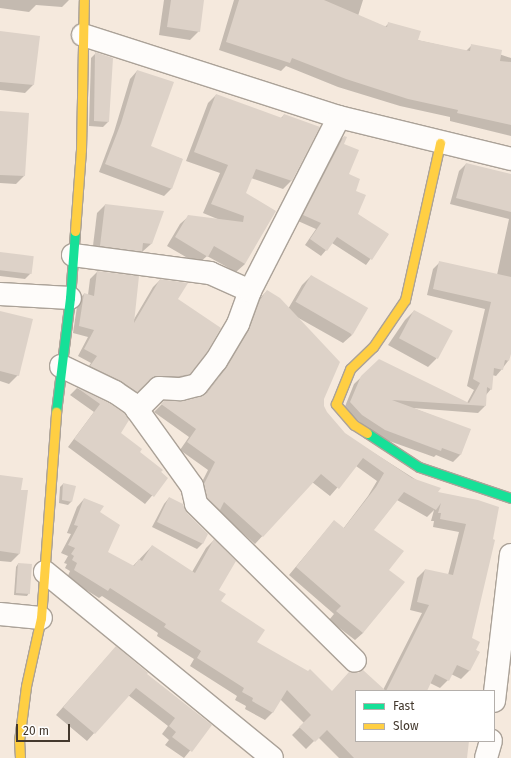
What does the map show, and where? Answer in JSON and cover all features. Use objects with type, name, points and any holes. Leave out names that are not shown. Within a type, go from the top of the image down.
[{"type":"street","points":[[20,758],[19,741],[26,686],[41,618],[53,433],[70,298],[81,150],[84,0]]},
{"type":"street","points":[[83,35],[339,117],[440,143],[511,159]]},
{"type":"street","points":[[137,410],[159,388],[181,389],[197,385],[216,361],[238,324],[250,291],[339,117]]},
{"type":"street","points":[[440,143],[405,300],[373,348],[350,369],[336,404],[354,425],[419,467],[511,498]]},
{"type":"street","points":[[73,255],[210,273],[250,291]]},
{"type":"street","points":[[0,294],[70,298]]},
{"type":"street","points":[[61,366],[115,392],[133,404],[192,486],[196,504],[354,660]]},
{"type":"street","points":[[495,692],[511,555]]},
{"type":"street","points":[[45,572],[272,758]]},
{"type":"street","points":[[0,614],[41,618]]},
{"type":"street","points":[[486,758],[491,742]]},
{"type":"building","points":[[171,0],[204,0],[200,32],[167,27]]},
{"type":"building","points":[[239,0],[324,0],[387,27],[388,22],[421,31],[418,40],[470,51],[471,44],[502,50],[500,61],[511,62],[511,125],[457,113],[458,110],[408,99],[346,79],[292,58],[290,63],[226,42]]},
{"type":"building","points":[[0,31],[40,36],[34,85],[0,82]]},
{"type":"building","points":[[95,52],[113,58],[109,122],[94,121]]},
{"type":"building","points":[[137,70],[174,82],[151,146],[183,159],[172,189],[105,164],[121,123]]},
{"type":"building","points":[[216,94],[282,118],[284,114],[320,127],[292,181],[256,169],[246,193],[276,211],[245,264],[214,246],[208,257],[175,237],[188,215],[243,222],[244,216],[211,204],[228,165],[194,152]]},
{"type":"building","points":[[0,111],[29,113],[25,176],[0,175]]},
{"type":"building","points":[[344,136],[347,137],[344,144],[359,150],[349,174],[360,179],[356,191],[366,195],[358,214],[389,234],[372,260],[337,237],[327,251],[310,239],[321,223],[303,215]]},
{"type":"building","points":[[466,163],[511,174],[511,212],[456,198]]},
{"type":"building","points":[[105,204],[164,211],[152,244],[143,243],[142,252],[100,246]]},
{"type":"building","points":[[0,252],[34,256],[32,274],[0,270]]},
{"type":"building","points":[[439,261],[511,277],[511,354],[509,361],[505,360],[503,370],[494,368],[492,390],[487,387],[486,406],[392,400],[471,429],[461,455],[442,448],[441,451],[385,430],[362,415],[350,402],[361,376],[379,359],[469,403],[480,383],[473,379],[491,302],[433,289]]},
{"type":"building","points":[[97,271],[139,276],[134,323],[160,279],[188,283],[178,299],[221,328],[206,354],[190,374],[180,376],[155,376],[137,392],[121,381],[90,366],[97,356],[84,349],[94,330],[79,326],[84,293],[94,296]]},
{"type":"building","points":[[311,275],[368,308],[353,335],[296,302]]},
{"type":"building","points":[[267,290],[280,298],[340,362],[324,399],[324,406],[327,412],[345,433],[412,478],[441,488],[438,492],[478,500],[499,507],[493,539],[495,540],[472,638],[480,642],[476,650],[480,652],[470,671],[457,665],[449,681],[435,674],[427,690],[386,690],[429,605],[417,602],[425,569],[453,575],[466,524],[440,519],[441,513],[438,513],[441,503],[436,510],[404,492],[374,530],[404,551],[389,570],[405,582],[363,633],[336,611],[341,606],[296,567],[334,520],[344,528],[376,487],[384,473],[363,458],[339,489],[321,474],[263,537],[224,502],[220,510],[207,498],[204,484],[215,462],[187,442],[196,429],[161,404],[164,401],[184,401],[200,397],[207,393],[227,367],[249,330],[260,300]]},
{"type":"building","points":[[414,310],[453,331],[438,359],[399,338]]},
{"type":"building","points":[[0,311],[33,319],[19,376],[0,371]]},
{"type":"building","points":[[76,387],[109,403],[124,413],[129,420],[121,433],[142,449],[140,452],[163,470],[161,472],[168,478],[154,497],[74,439],[100,404]]},
{"type":"building","points":[[0,475],[23,478],[21,490],[28,490],[20,554],[0,551]]},
{"type":"building","points":[[63,483],[76,486],[72,502],[62,500]]},
{"type":"building","points":[[169,497],[183,504],[187,513],[208,534],[203,544],[157,522]]},
{"type":"building","points":[[84,498],[104,506],[100,512],[120,525],[108,552],[134,566],[139,559],[142,561],[152,545],[195,573],[214,539],[236,561],[219,590],[226,594],[221,601],[265,630],[257,642],[308,671],[310,669],[332,691],[349,672],[358,673],[363,670],[385,690],[355,690],[355,742],[469,742],[467,758],[354,758],[327,730],[315,742],[299,727],[311,715],[287,690],[273,713],[252,701],[253,698],[242,692],[244,688],[197,658],[201,651],[164,627],[166,624],[110,588],[108,591],[74,570],[77,563],[72,560],[74,556],[71,554],[75,548],[68,545],[78,526],[74,525]]},
{"type":"building","points":[[18,563],[32,564],[30,594],[16,593]]},
{"type":"building","points":[[116,646],[148,673],[147,674],[212,725],[192,752],[172,737],[176,732],[169,726],[175,718],[136,688],[95,734],[63,707]]},
{"type":"traffic: fast","points":[[56,412],[70,298],[75,231]]},
{"type":"traffic: fast","points":[[367,433],[419,467],[511,498]]},
{"type":"traffic: slow","points":[[75,231],[81,150],[84,0]]},
{"type":"traffic: slow","points":[[367,433],[354,425],[336,404],[350,369],[373,347],[405,300],[440,143]]},
{"type":"traffic: slow","points":[[20,758],[19,741],[26,686],[41,618],[56,412]]}]
